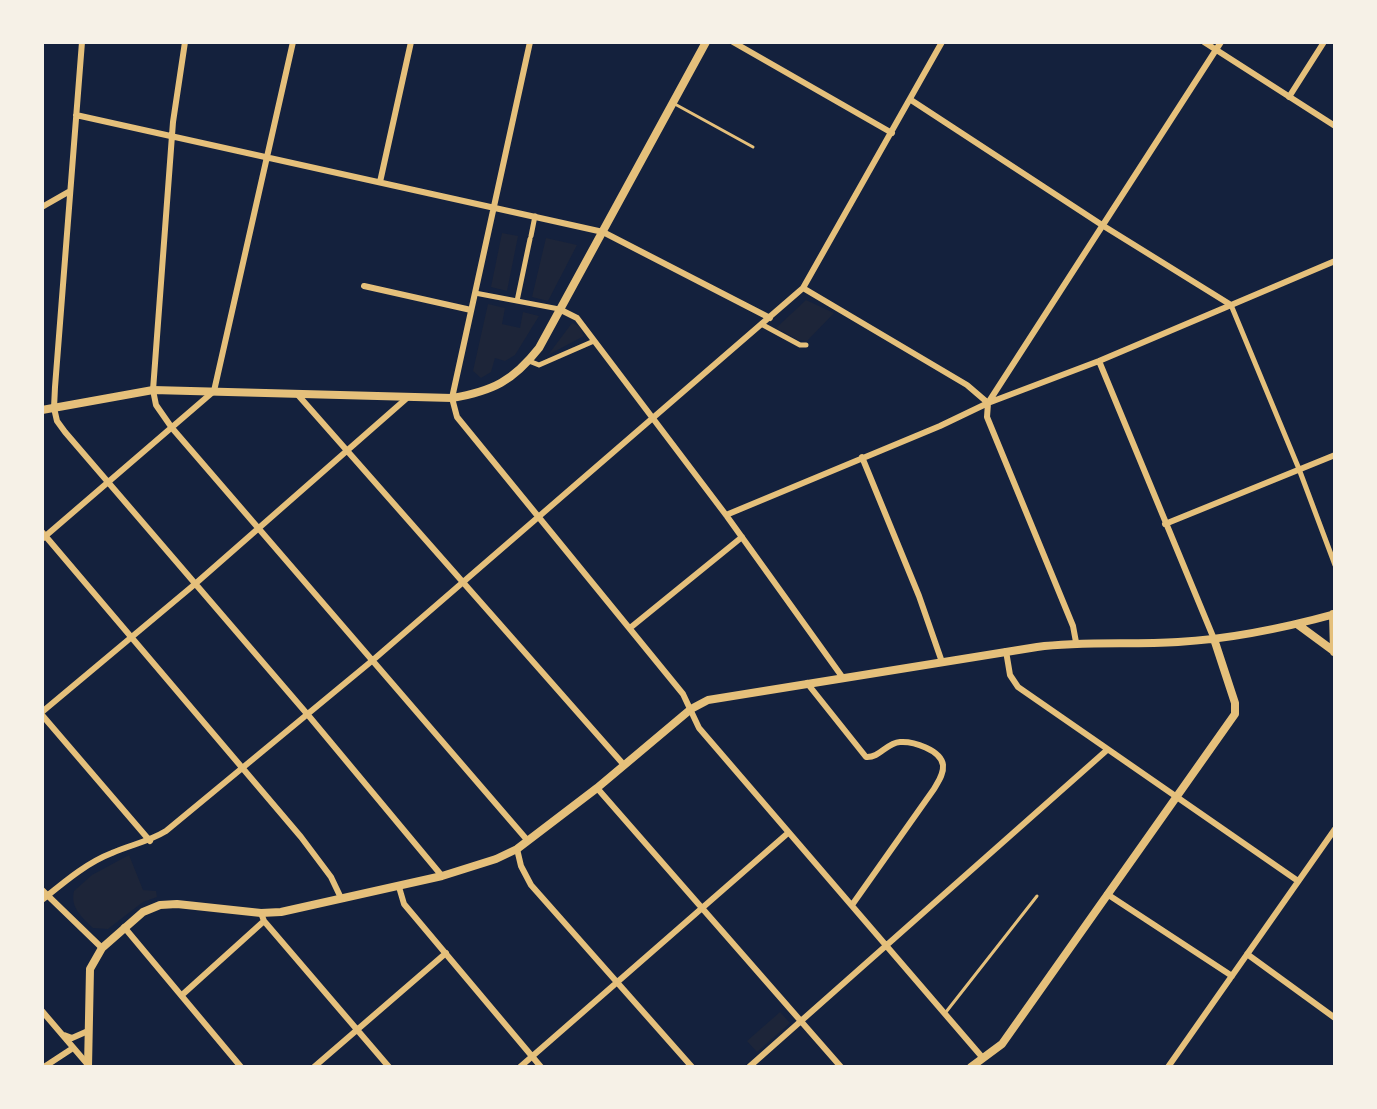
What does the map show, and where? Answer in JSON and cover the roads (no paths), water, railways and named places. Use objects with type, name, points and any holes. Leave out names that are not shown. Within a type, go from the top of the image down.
[{"type":"street","points":[[82,42],[54,408],[57,421],[442,876]]},
{"type":"street","points":[[185,42],[173,136],[153,390],[156,405],[172,428],[528,841]]},
{"type":"street","points":[[293,42],[214,391],[43,536],[320,861],[341,898]]},
{"type":"street","points":[[380,182],[411,42]]},
{"type":"street","points":[[530,42],[452,398],[457,417],[683,694],[699,728],[982,1057]]},
{"type":"street","points":[[42,410],[153,390],[452,398],[480,393],[502,384],[539,348],[706,42]]},
{"type":"street","points":[[733,42],[892,133]]},
{"type":"street","points":[[42,900],[45,892],[112,853],[150,841],[242,769],[373,660],[803,288],[942,42]]},
{"type":"street","points":[[1204,42],[1335,126]]},
{"type":"street","points":[[1076,642],[1073,626],[987,417],[988,403],[1221,42]]},
{"type":"street","points":[[1289,97],[1324,42]]},
{"type":"street","points":[[911,100],[1231,305],[1335,565]]},
{"type":"street","points":[[76,115],[603,232],[770,318]]},
{"type":"street","points":[[42,207],[70,191]]},
{"type":"street","points":[[517,301],[535,216]]},
{"type":"street","points":[[726,515],[988,403],[1099,361],[1335,261]]},
{"type":"street","points":[[364,286],[471,310]]},
{"type":"street","points":[[803,288],[967,385],[988,403]]},
{"type":"street","points":[[475,293],[559,309],[577,318],[726,515],[843,678]]},
{"type":"street","points":[[763,325],[800,345],[806,345]]},
{"type":"street","points":[[529,361],[539,365],[594,341]]},
{"type":"street","points":[[971,1067],[1002,1044],[1235,714],[1235,703],[1214,639],[1099,361]]},
{"type":"street","points":[[298,395],[624,765]]},
{"type":"street","points":[[150,841],[42,714],[407,398]]},
{"type":"street","points":[[1165,524],[1335,455]]},
{"type":"street","points":[[862,457],[929,622],[942,662]]},
{"type":"street","points":[[630,628],[742,537]]},
{"type":"street","points":[[88,1066],[90,969],[102,948],[143,912],[160,905],[177,904],[262,917],[399,887],[496,859],[528,841],[691,709],[708,700],[1076,642],[1156,643],[1214,639],[1334,614],[1335,652]]},
{"type":"street","points":[[1297,624],[1335,652]]},
{"type":"street","points":[[1006,651],[1010,675],[1018,687],[1298,881]]},
{"type":"street","points":[[807,683],[866,757],[876,756],[898,742],[908,742],[920,745],[940,758],[943,766],[942,776],[934,789],[852,905]]},
{"type":"street","points":[[749,1067],[1107,750]]},
{"type":"street","points":[[597,788],[841,1067]]},
{"type":"street","points":[[1171,1066],[1335,829]]},
{"type":"street","points":[[520,1067],[788,833]]},
{"type":"street","points":[[517,849],[521,866],[531,885],[692,1067]]},
{"type":"street","points":[[399,887],[404,904],[541,1067]]},
{"type":"street","points":[[45,892],[102,948]]},
{"type":"street","points":[[1107,894],[1232,976]]},
{"type":"street","points":[[182,995],[262,917]]},
{"type":"street","points":[[262,917],[389,1067]]},
{"type":"street","points":[[124,927],[241,1067]]},
{"type":"street","points":[[314,1067],[446,953]]},
{"type":"street","points":[[1247,954],[1335,1018]]},
{"type":"street","points":[[42,1011],[88,1066]]},
{"type":"street","points":[[61,1033],[72,1038],[88,1031]]},
{"type":"street","points":[[44,1067],[73,1048]]},
{"type":"lane","points":[[673,103],[753,147]]},
{"type":"lane","points":[[944,1015],[1037,896]]}]
